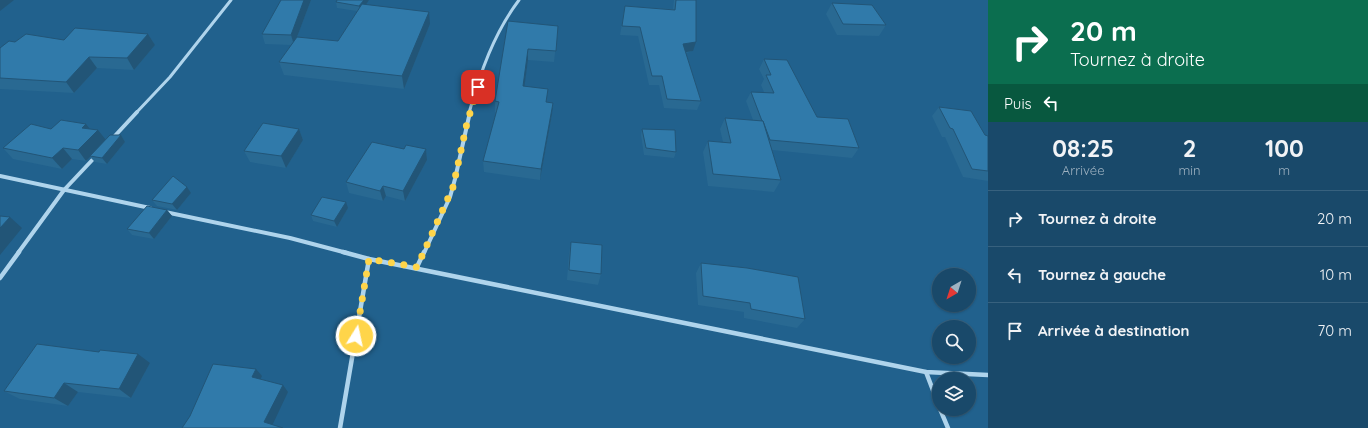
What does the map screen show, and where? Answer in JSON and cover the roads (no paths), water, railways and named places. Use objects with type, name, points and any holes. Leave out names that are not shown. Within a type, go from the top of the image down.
[{"type":"street","points":[[106,145],[170,77],[232,0]]},
{"type":"street","points":[[417,267],[453,187],[467,123],[500,27],[510,10],[519,0]]},
{"type":"street","points":[[0,278],[64,190],[101,151]]},
{"type":"street","points":[[0,176],[290,238],[369,259],[417,267],[926,372],[988,375]]},
{"type":"street","points":[[340,428],[369,259]]},
{"type":"street","points":[[926,372],[932,388]]},
{"type":"street","points":[[943,416],[948,428]]}]
